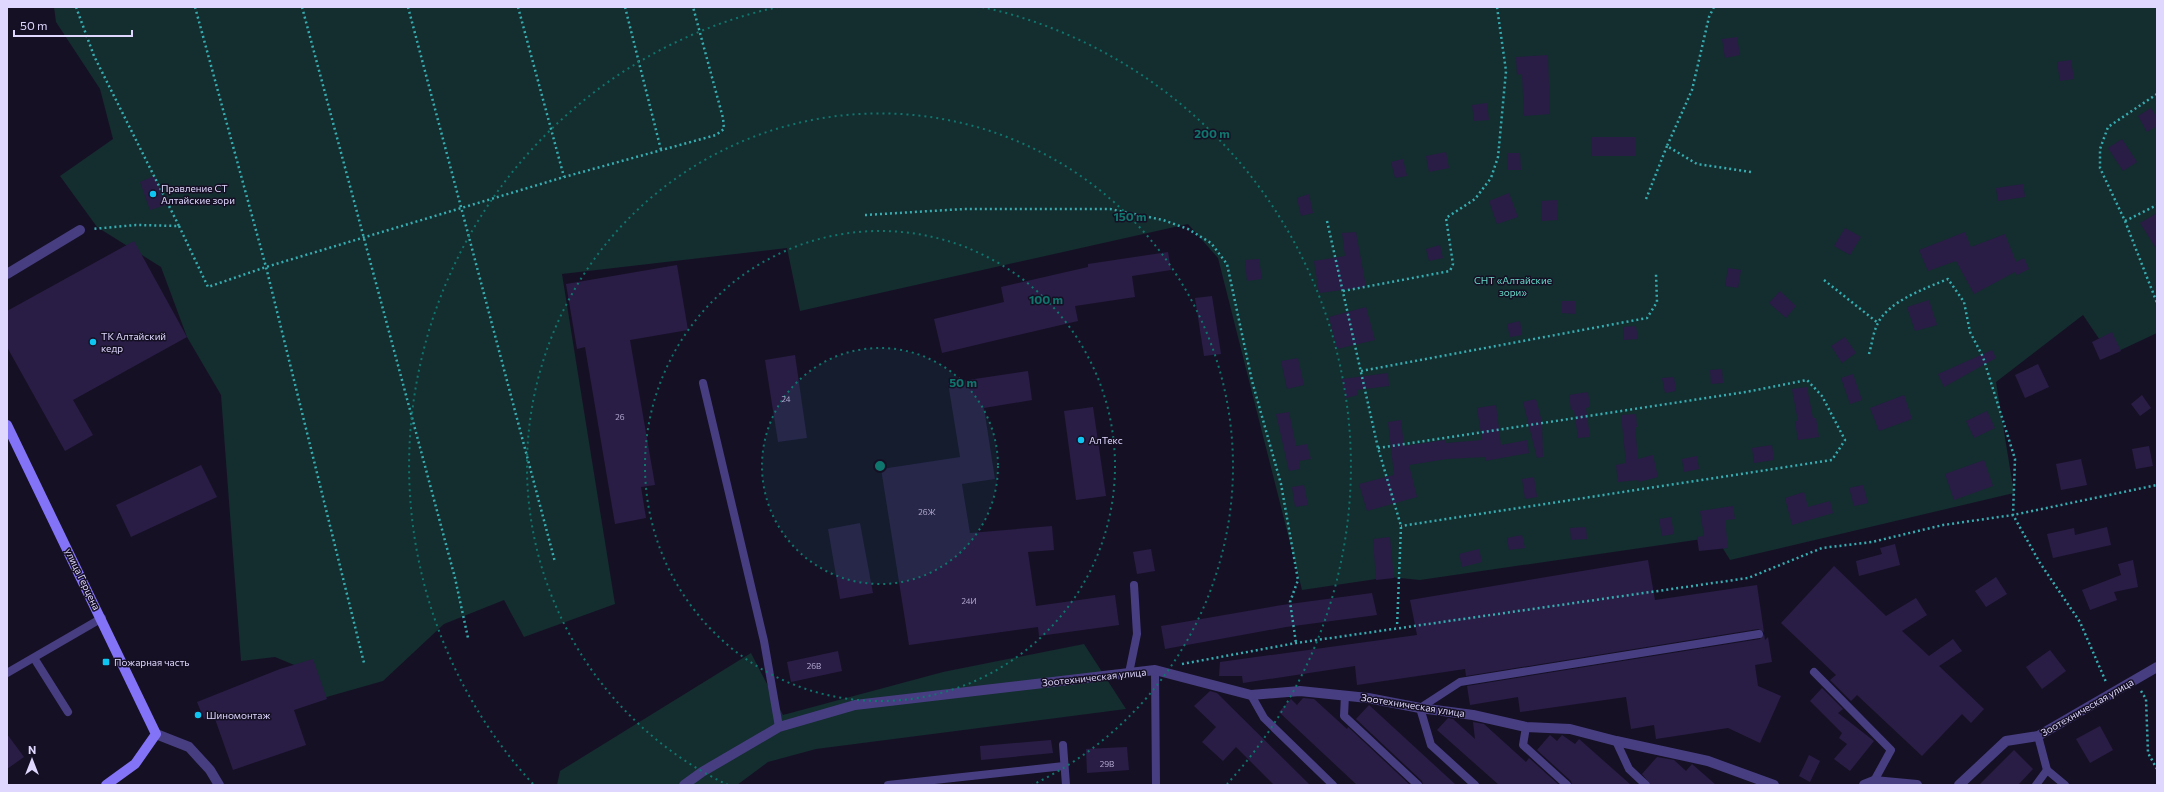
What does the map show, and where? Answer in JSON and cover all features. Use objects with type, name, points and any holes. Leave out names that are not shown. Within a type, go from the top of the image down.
[{"type":"street","points":[[7,274],[80,230]]},
{"type":"street","name":"улица Герцена","points":[[7,424],[102,618],[156,734]]},
{"type":"street","name":"Зоотехническая улица","points":[[1958,785],[2006,741],[2038,736],[2157,667]]},
{"type":"street","name":"Зоотехническая улица","points":[[684,785],[702,772],[779,727],[855,705],[1155,670],[1251,695],[1300,691],[1345,695],[1420,708],[1473,715],[1526,727],[1570,729],[1616,741],[1708,761],[1774,785]]},
{"type":"street","points":[[106,785],[135,764],[156,734],[189,747],[210,770],[219,785]]},
{"type":"street","points":[[1864,785],[1874,781],[1917,785]]},
{"type":"lane","points":[[702,383],[764,641],[779,727]]},
{"type":"lane","points":[[1129,673],[1137,634],[1134,585]]},
{"type":"lane","points":[[7,673],[102,618]]},
{"type":"lane","points":[[1475,785],[1431,745],[1420,708],[1460,682],[1759,634]]},
{"type":"lane","points":[[34,658],[68,712]]},
{"type":"lane","points":[[1155,670],[1156,785]]},
{"type":"lane","points":[[1814,672],[1890,750],[1874,781]]},
{"type":"lane","points":[[1251,695],[1264,718],[1334,785]]},
{"type":"lane","points":[[1345,695],[1344,716],[1418,785]]},
{"type":"lane","points":[[1526,727],[1523,745],[1567,785]]},
{"type":"lane","points":[[2038,736],[2047,770],[2065,785]]},
{"type":"lane","points":[[1616,741],[1629,769],[1646,785]]},
{"type":"lane","points":[[1063,745],[1066,785]]},
{"type":"lane","points":[[888,785],[1064,766]]},
{"type":"lane","points":[[2036,785],[2047,770]]},
{"type":"path","points":[[76,7],[94,56],[208,287],[266,267],[564,177],[716,135],[724,129],[723,118],[692,7]]},
{"type":"path","points":[[195,7],[266,267],[364,663]]},
{"type":"path","points":[[302,7],[455,578],[468,638]]},
{"type":"path","points":[[408,7],[555,562]]},
{"type":"path","points":[[518,7],[564,177]]},
{"type":"path","points":[[625,7],[661,150]]},
{"type":"path","points":[[1343,291],[1450,271],[1453,264],[1446,218],[1475,199],[1491,178],[1498,157],[1506,71],[1497,7]]},
{"type":"path","points":[[1646,199],[1667,146],[1692,90],[1709,17],[1714,7]]},
{"type":"path","points":[[2157,94],[2108,127],[2100,149],[2100,168],[2125,221],[2157,303]]},
{"type":"path","points":[[1667,146],[1697,164],[1752,172]]},
{"type":"path","points":[[2125,221],[2157,205]]},
{"type":"path","points":[[865,215],[964,209],[1110,209],[1163,220],[1188,229],[1211,243],[1226,264],[1252,381],[1280,484],[1298,580],[1290,602],[1296,642]]},
{"type":"path","points":[[1327,221],[1378,448],[1401,526],[1397,627]]},
{"type":"path","points":[[80,230],[136,225],[179,226]]},
{"type":"path","points":[[1361,371],[1647,318],[1657,302],[1656,274]]},
{"type":"path","points":[[1869,354],[1878,323],[1891,308],[1917,291],[1948,279],[1964,302],[1970,332],[1983,357],[2015,459],[2013,514],[2040,563],[2080,622],[2102,669],[2110,694]]},
{"type":"path","points":[[1824,280],[1878,323]]},
{"type":"path","points":[[1378,448],[1746,392],[1808,380],[1822,396],[1845,440],[1832,460],[1401,526]]},
{"type":"path","points":[[1177,665],[1205,658],[1296,642],[1748,578],[1822,548],[1872,542],[1943,525],[2013,514],[2157,485]]},
{"type":"path","points":[[2134,680],[2146,699],[2148,753],[2157,769]]},
{"type":"green space","name":"СНТ «Алтайские зори»","points":[[54,7],[2157,7],[2157,333],[2110,355],[2083,315],[1996,382],[2014,493],[1730,560],[1716,537],[1420,580],[1390,577],[1302,590],[1218,258],[1188,224],[800,311],[787,248],[562,274],[615,604],[524,637],[504,600],[444,624],[383,681],[302,704],[299,667],[275,657],[241,661],[221,395],[187,337],[161,267],[97,227],[60,176],[113,139],[100,89],[56,22]]},
{"type":"green space","points":[[1084,644],[1126,709],[816,749],[768,762],[737,785],[557,785],[560,771],[751,653],[783,715],[943,672]]},
{"type":"building","points":[[1737,37],[1740,55],[1725,58],[1722,39]]},
{"type":"building","points":[[1548,55],[1550,114],[1524,116],[1522,74],[1517,75],[1516,57]]},
{"type":"building","points":[[2071,60],[2074,79],[2060,81],[2057,62]]},
{"type":"building","points":[[1487,103],[1489,120],[1474,121],[1472,105]]},
{"type":"building","points":[[2151,108],[2157,118],[2157,126],[2147,132],[2138,116]]},
{"type":"building","points":[[1591,137],[1636,137],[1636,156],[1591,156]]},
{"type":"building","points":[[2122,139],[2137,162],[2123,171],[2108,148]]},
{"type":"building","points":[[1446,152],[1449,168],[1429,172],[1426,156]]},
{"type":"building","points":[[1507,153],[1520,153],[1521,170],[1507,170]]},
{"type":"building","points":[[1403,159],[1407,176],[1395,178],[1391,162]]},
{"type":"building","name":"Правление СТ Алтайские зори","points":[[154,176],[166,205],[150,210],[140,182]]},
{"type":"building","points":[[2023,184],[2025,197],[1998,201],[1996,188]]},
{"type":"building","points":[[1509,193],[1518,217],[1497,224],[1489,201]]},
{"type":"building","points":[[1309,194],[1313,213],[1301,216],[1297,198]]},
{"type":"building","points":[[1557,200],[1558,220],[1541,221],[1541,201]]},
{"type":"building","points":[[2157,213],[2157,250],[2140,223]]},
{"type":"building","points":[[1845,228],[1861,237],[1850,255],[1834,246]]},
{"type":"building","points":[[1356,232],[1366,287],[1319,293],[1314,261],[1345,256],[1342,233]]},
{"type":"building","points":[[1965,232],[1971,247],[2005,234],[2016,262],[2024,258],[2029,269],[2017,275],[2015,272],[1974,294],[1956,261],[1928,271],[1919,250]]},
{"type":"building","name":"ТК Алтайский кедр","points":[[134,241],[187,337],[73,400],[93,435],[65,451],[7,347],[7,311]]},
{"type":"building","points":[[1440,245],[1443,258],[1429,261],[1426,249]]},
{"type":"building","points":[[1168,252],[1171,270],[1132,276],[1135,297],[1075,306],[1078,321],[942,353],[934,319],[1004,302],[1001,287],[1088,267],[1088,264]]},
{"type":"building","points":[[1259,259],[1262,279],[1247,281],[1245,260]]},
{"type":"building","points":[[677,265],[688,330],[630,340],[655,485],[641,487],[646,518],[615,524],[585,347],[577,349],[566,284]]},
{"type":"building","points":[[1728,268],[1741,270],[1738,288],[1725,286]]},
{"type":"building","points":[[1780,291],[1796,306],[1786,318],[1769,303]]},
{"type":"building","points":[[1212,296],[1221,354],[1204,356],[1195,298]]},
{"type":"building","points":[[1929,300],[1937,325],[1915,331],[1907,307]]},
{"type":"building","points":[[1562,301],[1576,301],[1576,314],[1562,313]]},
{"type":"building","points":[[1366,307],[1375,340],[1337,349],[1329,317]]},
{"type":"building","points":[[1520,321],[1522,335],[1510,337],[1507,324]]},
{"type":"building","points":[[1636,326],[1638,339],[1624,340],[1623,327]]},
{"type":"building","points":[[2112,332],[2121,351],[2100,360],[2092,342]]},
{"type":"building","points":[[1845,337],[1856,353],[1842,363],[1831,346]]},
{"type":"building","points":[[1992,350],[1996,358],[1944,387],[1938,374]]},
{"type":"building","points":[[795,355],[807,438],[778,442],[765,360]]},
{"type":"building","points":[[1298,358],[1304,385],[1287,389],[1281,361]]},
{"type":"building","points":[[2038,364],[2049,387],[2025,398],[2015,375]]},
{"type":"building","points":[[1722,369],[1723,383],[1711,384],[1710,370]]},
{"type":"building","points":[[1028,371],[1032,400],[984,408],[995,479],[962,484],[970,533],[1052,526],[1054,550],[1028,552],[1036,606],[1115,595],[1119,625],[1039,636],[1038,627],[909,645],[881,469],[960,457],[948,383]]},
{"type":"building","points":[[1388,373],[1389,386],[1357,390],[1358,395],[1346,398],[1342,379]]},
{"type":"building","points":[[1853,374],[1862,400],[1850,404],[1841,378]]},
{"type":"building","points":[[1674,377],[1676,391],[1665,393],[1662,378]]},
{"type":"building","points":[[1807,387],[1813,418],[1816,418],[1819,437],[1798,440],[1795,421],[1798,421],[1792,389]]},
{"type":"building","points":[[1588,392],[1590,407],[1586,408],[1590,437],[1578,438],[1574,410],[1571,410],[1569,395]]},
{"type":"building","points":[[1904,395],[1912,419],[1879,431],[1870,408]]},
{"type":"building","points":[[2142,395],[2151,408],[2140,416],[2131,404]]},
{"type":"building","points":[[1536,399],[1542,422],[1543,457],[1537,458],[1523,402]]},
{"type":"building","points":[[1496,405],[1501,445],[1527,440],[1529,453],[1485,461],[1485,457],[1447,459],[1409,465],[1417,497],[1367,511],[1359,484],[1394,475],[1388,422],[1401,420],[1404,446],[1445,440],[1446,443],[1482,440],[1477,408]]},
{"type":"building","points":[[1093,407],[1106,496],[1076,500],[1064,411]]},
{"type":"building","points":[[1987,411],[1995,428],[1974,438],[1966,421]]},
{"type":"building","points":[[1289,412],[1296,446],[1307,444],[1311,459],[1299,461],[1300,469],[1289,471],[1276,414]]},
{"type":"building","points":[[1636,414],[1637,427],[1635,427],[1638,459],[1653,455],[1658,477],[1639,482],[1638,480],[1618,482],[1616,465],[1626,463],[1621,415]]},
{"type":"building","points":[[1772,445],[1774,460],[1754,463],[1752,448]]},
{"type":"building","points":[[2149,446],[2153,466],[2136,469],[2132,449]]},
{"type":"building","points":[[1697,456],[1699,469],[1684,472],[1682,459]]},
{"type":"building","points":[[2081,459],[2087,485],[2061,490],[2056,464]]},
{"type":"building","points":[[1984,460],[1993,486],[1954,500],[1945,474]]},
{"type":"building","points":[[201,465],[217,497],[131,537],[116,505]]},
{"type":"building","points":[[1534,477],[1537,497],[1525,499],[1522,479]]},
{"type":"building","points":[[1304,485],[1308,505],[1295,507],[1292,487]]},
{"type":"building","points":[[1863,485],[1868,503],[1854,506],[1849,488]]},
{"type":"building","points":[[1804,492],[1808,507],[1830,501],[1833,513],[1792,525],[1785,498]]},
{"type":"building","points":[[1733,506],[1735,519],[1725,520],[1728,548],[1699,551],[1697,537],[1704,536],[1700,511]]},
{"type":"building","points":[[1671,517],[1674,534],[1662,536],[1659,519]]},
{"type":"building","points":[[860,523],[873,593],[840,599],[828,529]]},
{"type":"building","points":[[1586,527],[1587,539],[1571,540],[1570,528]]},
{"type":"building","points":[[2107,527],[2111,545],[2053,558],[2047,534],[2074,528],[2075,535]]},
{"type":"building","points":[[1522,535],[1525,548],[1509,550],[1507,538]]},
{"type":"building","points":[[1390,537],[1394,578],[1376,580],[1373,539]]},
{"type":"building","points":[[1895,544],[1900,565],[1859,576],[1856,561],[1882,554],[1880,548]]},
{"type":"building","points":[[1151,549],[1155,571],[1137,574],[1133,552]]},
{"type":"building","points":[[1479,549],[1482,562],[1462,567],[1459,554]]},
{"type":"building","points":[[1648,560],[1655,600],[1757,585],[1764,632],[1758,629],[1466,676],[1465,669],[1357,685],[1355,666],[1243,683],[1242,676],[1219,676],[1220,662],[1417,635],[1410,600]]},
{"type":"building","points":[[2133,560],[2138,587],[2114,592],[2117,600],[2090,610],[2082,590],[2121,575],[2118,564]]},
{"type":"building","points":[[1834,566],[1886,616],[1916,598],[1927,615],[1902,631],[1929,656],[1953,639],[1962,651],[1939,666],[1984,709],[1971,723],[1962,714],[1922,756],[1857,695],[1851,701],[1830,680],[1836,675],[1781,623]]},
{"type":"building","points":[[1996,577],[2007,594],[1986,607],[1975,591]]},
{"type":"building","points":[[1372,593],[1377,615],[1286,627],[1165,649],[1161,626],[1282,605]]},
{"type":"building","points":[[1764,634],[1765,640],[1768,637],[1772,662],[1755,665],[1758,686],[1781,696],[1760,743],[1728,728],[1656,739],[1654,725],[1631,729],[1626,697],[1520,712],[1518,697],[1470,705],[1467,686],[1760,639]]},
{"type":"building","points":[[2050,650],[2066,671],[2042,689],[2026,667]]},
{"type":"building","points":[[838,651],[842,671],[791,682],[787,662]]},
{"type":"building","points":[[313,659],[327,699],[294,710],[306,745],[233,770],[214,716],[204,719],[197,702],[280,669]]},
{"type":"building","points":[[1822,688],[1843,709],[1838,713],[1874,741],[1850,771],[1834,759],[1847,744],[1839,738],[1842,733],[1810,701]]},
{"type":"building","points":[[1210,691],[1217,693],[1310,785],[1274,785],[1236,747],[1223,761],[1202,742],[1216,727],[1194,706]]},
{"type":"building","points":[[1303,698],[1314,699],[1347,729],[1348,727],[1410,785],[1357,785],[1279,712],[1291,699],[1297,705]]},
{"type":"building","points":[[1369,705],[1456,785],[1423,785],[1422,781],[1356,719]]},
{"type":"building","points":[[1448,718],[1453,719],[1475,739],[1473,722],[1484,724],[1526,762],[1529,758],[1559,785],[1499,785],[1437,730]]},
{"type":"building","points":[[2100,726],[2113,750],[2090,763],[2076,739]]},
{"type":"building","points":[[7,734],[24,757],[7,769]]},
{"type":"building","points":[[1550,735],[1557,741],[1562,735],[1575,744],[1579,739],[1631,785],[1572,785],[1571,781],[1537,750]]},
{"type":"building","points":[[1051,740],[1053,753],[981,760],[980,746]]},
{"type":"building","points":[[1127,747],[1129,770],[1087,773],[1086,749]]},
{"type":"building","points":[[2014,750],[2033,769],[2018,785],[1979,785]]},
{"type":"building","points":[[1809,755],[1820,761],[1810,782],[1799,776]]},
{"type":"building","points":[[1657,757],[1674,760],[1686,771],[1692,764],[1716,785],[1651,785],[1642,774]]},
{"type":"place","name":"Правление СТ Алтайские зори","points":[[153,194]]},
{"type":"place","name":"ТК Алтайский кедр","points":[[93,342]]},
{"type":"place","name":"АлТекс","points":[[1081,440]]},
{"type":"place","name":"Пожарная часть","points":[[106,662]]},
{"type":"place","name":"Шиномонтаж","points":[[198,715]]}]
